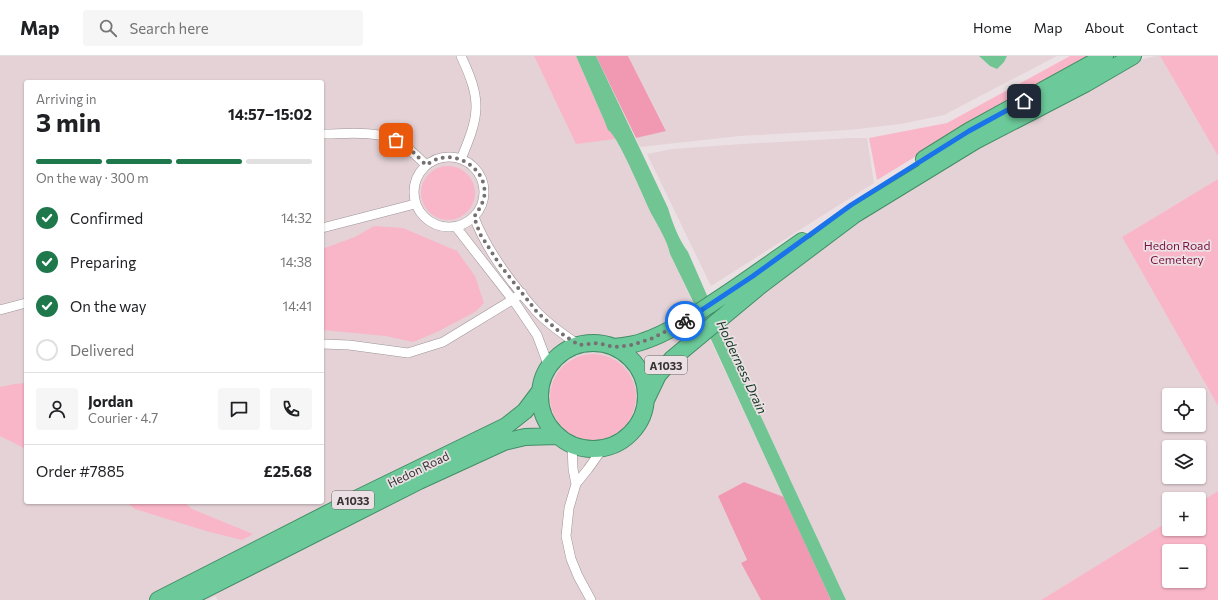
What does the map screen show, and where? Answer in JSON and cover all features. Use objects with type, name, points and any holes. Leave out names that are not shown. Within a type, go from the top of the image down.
[{"type":"highway","name":"A1033","points":[[614,347],[632,345],[644,341],[689,319],[717,301],[864,197],[969,131],[1105,56]]},
{"type":"highway","name":"A1033","points":[[646,400],[644,384],[638,368],[628,356],[614,347],[597,343],[579,345],[567,350],[557,357],[549,366],[543,378],[540,391],[541,406],[546,421],[557,436],[572,445],[582,448],[603,448],[615,444],[632,431],[642,415],[646,400],[653,384],[665,366],[760,285],[854,215],[975,141],[1085,84],[1133,56]]},
{"type":"highway","name":"Hedon Road","points":[[158,600],[352,501],[506,426],[525,411],[540,391]]},
{"type":"highway","name":"Hedon Road","points":[[184,600],[385,498],[504,442],[525,436],[557,436]]},
{"type":"street","points":[[461,56],[473,82],[476,118],[474,128],[461,159]]},
{"type":"street","points":[[324,134],[376,134],[396,140],[410,149],[426,165]]},
{"type":"street","points":[[449,157],[461,159],[476,169],[481,176],[484,185],[484,196],[481,208],[474,217],[456,227],[439,226],[431,223],[419,212],[415,204],[413,193],[414,183],[419,173],[426,165],[437,159],[449,157]]},
{"type":"street","points":[[324,227],[415,204]]},
{"type":"street","points":[[474,217],[480,234],[500,265],[537,312],[562,334],[579,345]]},
{"type":"street","points":[[456,227],[537,335],[549,366]]},
{"type":"street","points":[[324,344],[349,345],[408,353],[443,342],[522,293]]},
{"type":"street","points":[[0,310],[24,304]]},
{"type":"street","points":[[572,445],[573,469],[576,484]]},
{"type":"street","points":[[591,600],[571,560],[566,536],[569,508],[576,484],[603,448]]},
{"type":"shaded area","points":[[0,56],[534,56],[576,143],[616,139],[640,186],[652,215],[661,230],[668,245],[670,254],[784,497],[744,482],[718,496],[747,561],[741,563],[761,600],[218,600],[215,596],[208,600],[0,600]],"holes":[[[590,354],[631,416],[622,428],[565,430],[555,417],[550,400],[551,387],[555,377],[570,360]]]},
{"type":"shaded area","points":[[576,56],[596,56],[668,208],[676,231],[688,252],[744,380],[846,600],[831,600],[703,322],[670,254],[665,239],[618,143],[608,130]]},
{"type":"shaded area","points":[[596,56],[628,56],[666,131],[636,138]]},
{"type":"shaded area","points":[[628,56],[1057,56],[944,115],[901,124],[849,130],[740,136],[640,147],[636,138],[666,130]]},
{"type":"shaded area","points":[[979,56],[1007,56],[1004,62],[997,69],[990,66]]},
{"type":"shaded area","points":[[1160,56],[1218,156],[1218,179],[1122,237],[1218,406],[1218,491],[1206,499],[1206,492],[1162,492],[1162,525],[1041,600],[846,600],[714,313],[775,264],[1091,72]]},
{"type":"shaded area","points":[[867,138],[874,183],[711,286],[647,154],[672,149]]},
{"type":"shaded area","points":[[744,482],[784,497],[831,600],[761,600],[741,563],[747,560],[718,496]]},
{"type":"green space","points":[[534,56],[576,56],[605,123],[616,139],[576,144]]},
{"type":"green space","points":[[1070,56],[1100,56],[964,127],[877,180],[869,138],[947,123]]},
{"type":"green space","points":[[1160,56],[1218,56],[1218,156]]},
{"type":"green space","points":[[443,166],[453,166],[463,170],[471,178],[475,188],[475,198],[471,208],[463,216],[453,220],[443,220],[433,216],[425,208],[421,198],[421,188],[425,178],[433,170]]},
{"type":"green space","name":"Hedon Road Cemetery","points":[[1218,179],[1218,406],[1122,237]]},
{"type":"green space","points":[[374,226],[403,228],[457,251],[475,276],[484,303],[475,312],[437,332],[413,342],[386,336],[324,330],[324,248],[355,237]]},
{"type":"green space","points":[[593,354],[609,357],[617,361],[629,373],[633,381],[636,397],[633,413],[629,421],[617,433],[609,437],[593,440],[577,437],[569,433],[557,421],[553,413],[550,397],[553,381],[557,373],[569,361],[577,357]]},
{"type":"green space","points":[[24,383],[24,448],[0,436],[0,387]]},
{"type":"green space","points":[[1218,491],[1218,600],[1041,600],[1162,525],[1162,536],[1206,536],[1206,499]]},
{"type":"green space","points":[[129,504],[186,504],[192,509],[253,534],[242,540],[206,531],[135,509]]},
{"type":"way so far","points":[[396,140],[410,149],[426,165],[437,159],[449,157],[461,159],[476,169],[481,176],[484,185],[484,196],[481,208],[474,217],[480,234],[500,265],[537,312],[562,334],[579,345],[597,343],[614,347],[632,345],[653,338],[685,321]]},
{"type":"route","points":[[685,321],[753,276],[851,205],[969,131],[1024,101]]},
{"type":"water label","name":"Holderness Drain","points":[[742,367]]}]
